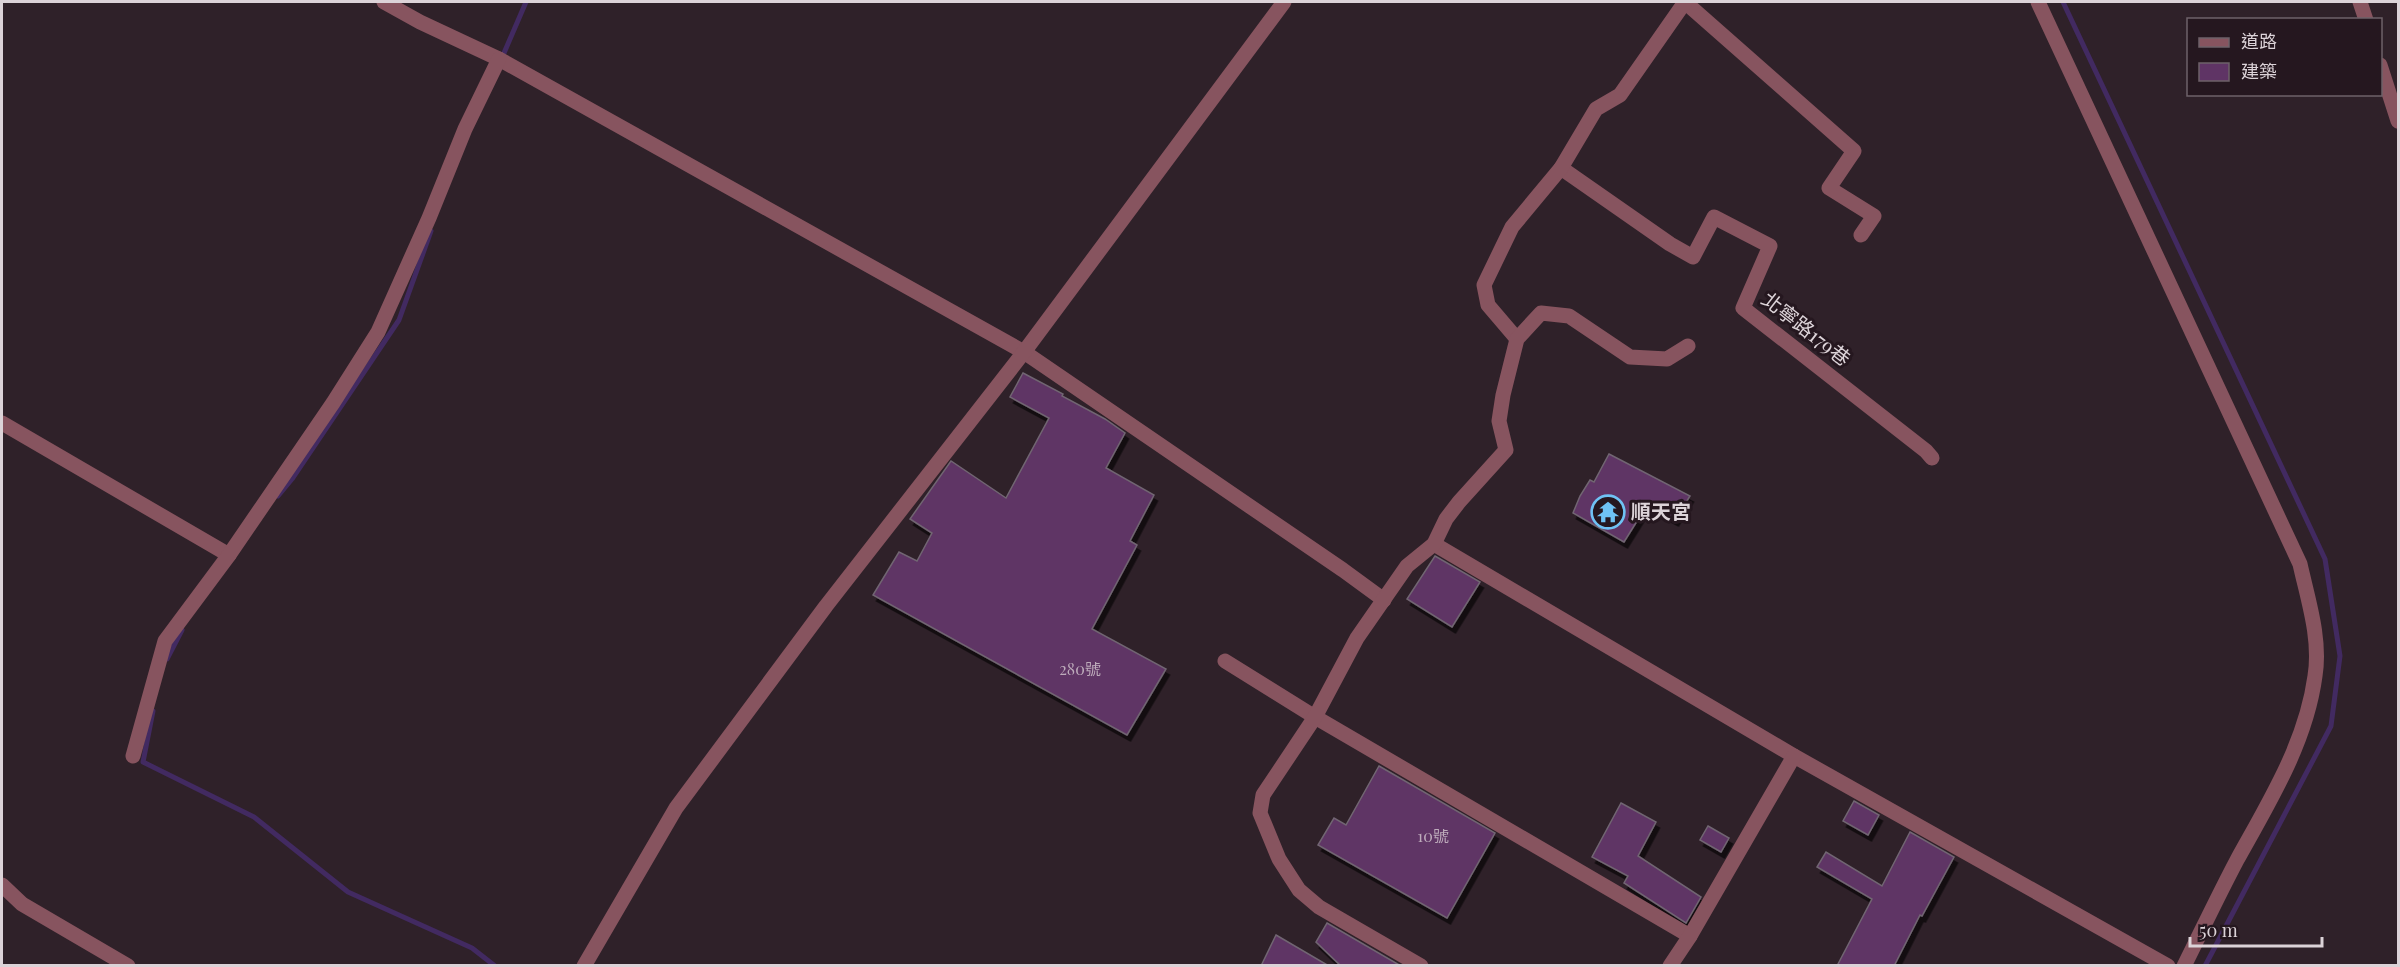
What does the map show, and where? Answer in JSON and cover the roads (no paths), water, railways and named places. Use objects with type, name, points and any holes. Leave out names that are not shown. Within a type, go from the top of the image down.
[{"type":"street","points":[[384,2],[420,22],[499,59],[1024,352],[1384,600]]},
{"type":"street","points":[[584,966],[676,808],[826,606],[1024,352],[1284,2]]},
{"type":"street","points":[[1517,339],[1488,305],[1484,285],[1512,227],[1561,168],[1596,109],[1620,96],[1685,2],[1854,151],[1829,188],[1874,216],[1861,235]]},
{"type":"street","points":[[2038,2],[2300,564],[2315,632],[2316,675],[2306,722],[2277,786],[2184,966]]},
{"type":"street","points":[[2360,2],[2365,18]]},
{"type":"street","points":[[133,756],[165,641],[229,555],[333,404],[378,332],[429,218],[465,129],[499,59]]},
{"type":"street","points":[[2382,71],[2398,121]]},
{"type":"street","name":"北寧路179巷","points":[[1561,168],[1670,244],[1693,257],[1714,217],[1770,246],[1743,308],[1932,458]]},
{"type":"street","points":[[1421,966],[1319,907],[1299,890],[1279,858],[1260,813],[1263,795],[1315,717],[1357,638],[1407,566],[1434,544],[1446,519],[1459,502],[1506,450],[1499,421],[1503,395],[1517,339],[1540,313],[1569,316],[1630,357],[1667,359],[1688,346]]},
{"type":"street","points":[[2,423],[229,555]]},
{"type":"street","points":[[1434,544],[1794,756],[2168,966]]},
{"type":"street","points":[[1225,661],[1315,717],[1690,936]]},
{"type":"street","points":[[1670,966],[1690,936],[1794,756]]},
{"type":"street","points":[[2,885],[22,904],[128,966]]},
{"type":"waterway","points":[[504,53],[526,2]]},
{"type":"waterway","points":[[2063,2],[2325,559],[2340,656],[2331,726],[2205,966]]},
{"type":"waterway","points":[[278,496],[292,479],[399,320],[431,231]]},
{"type":"waterway","points":[[167,659],[182,630]]},
{"type":"waterway","points":[[153,711],[143,762],[254,817],[348,892],[472,948],[495,966]]},
{"type":"place","name":"順天宮","points":[[1608,512]]}]
